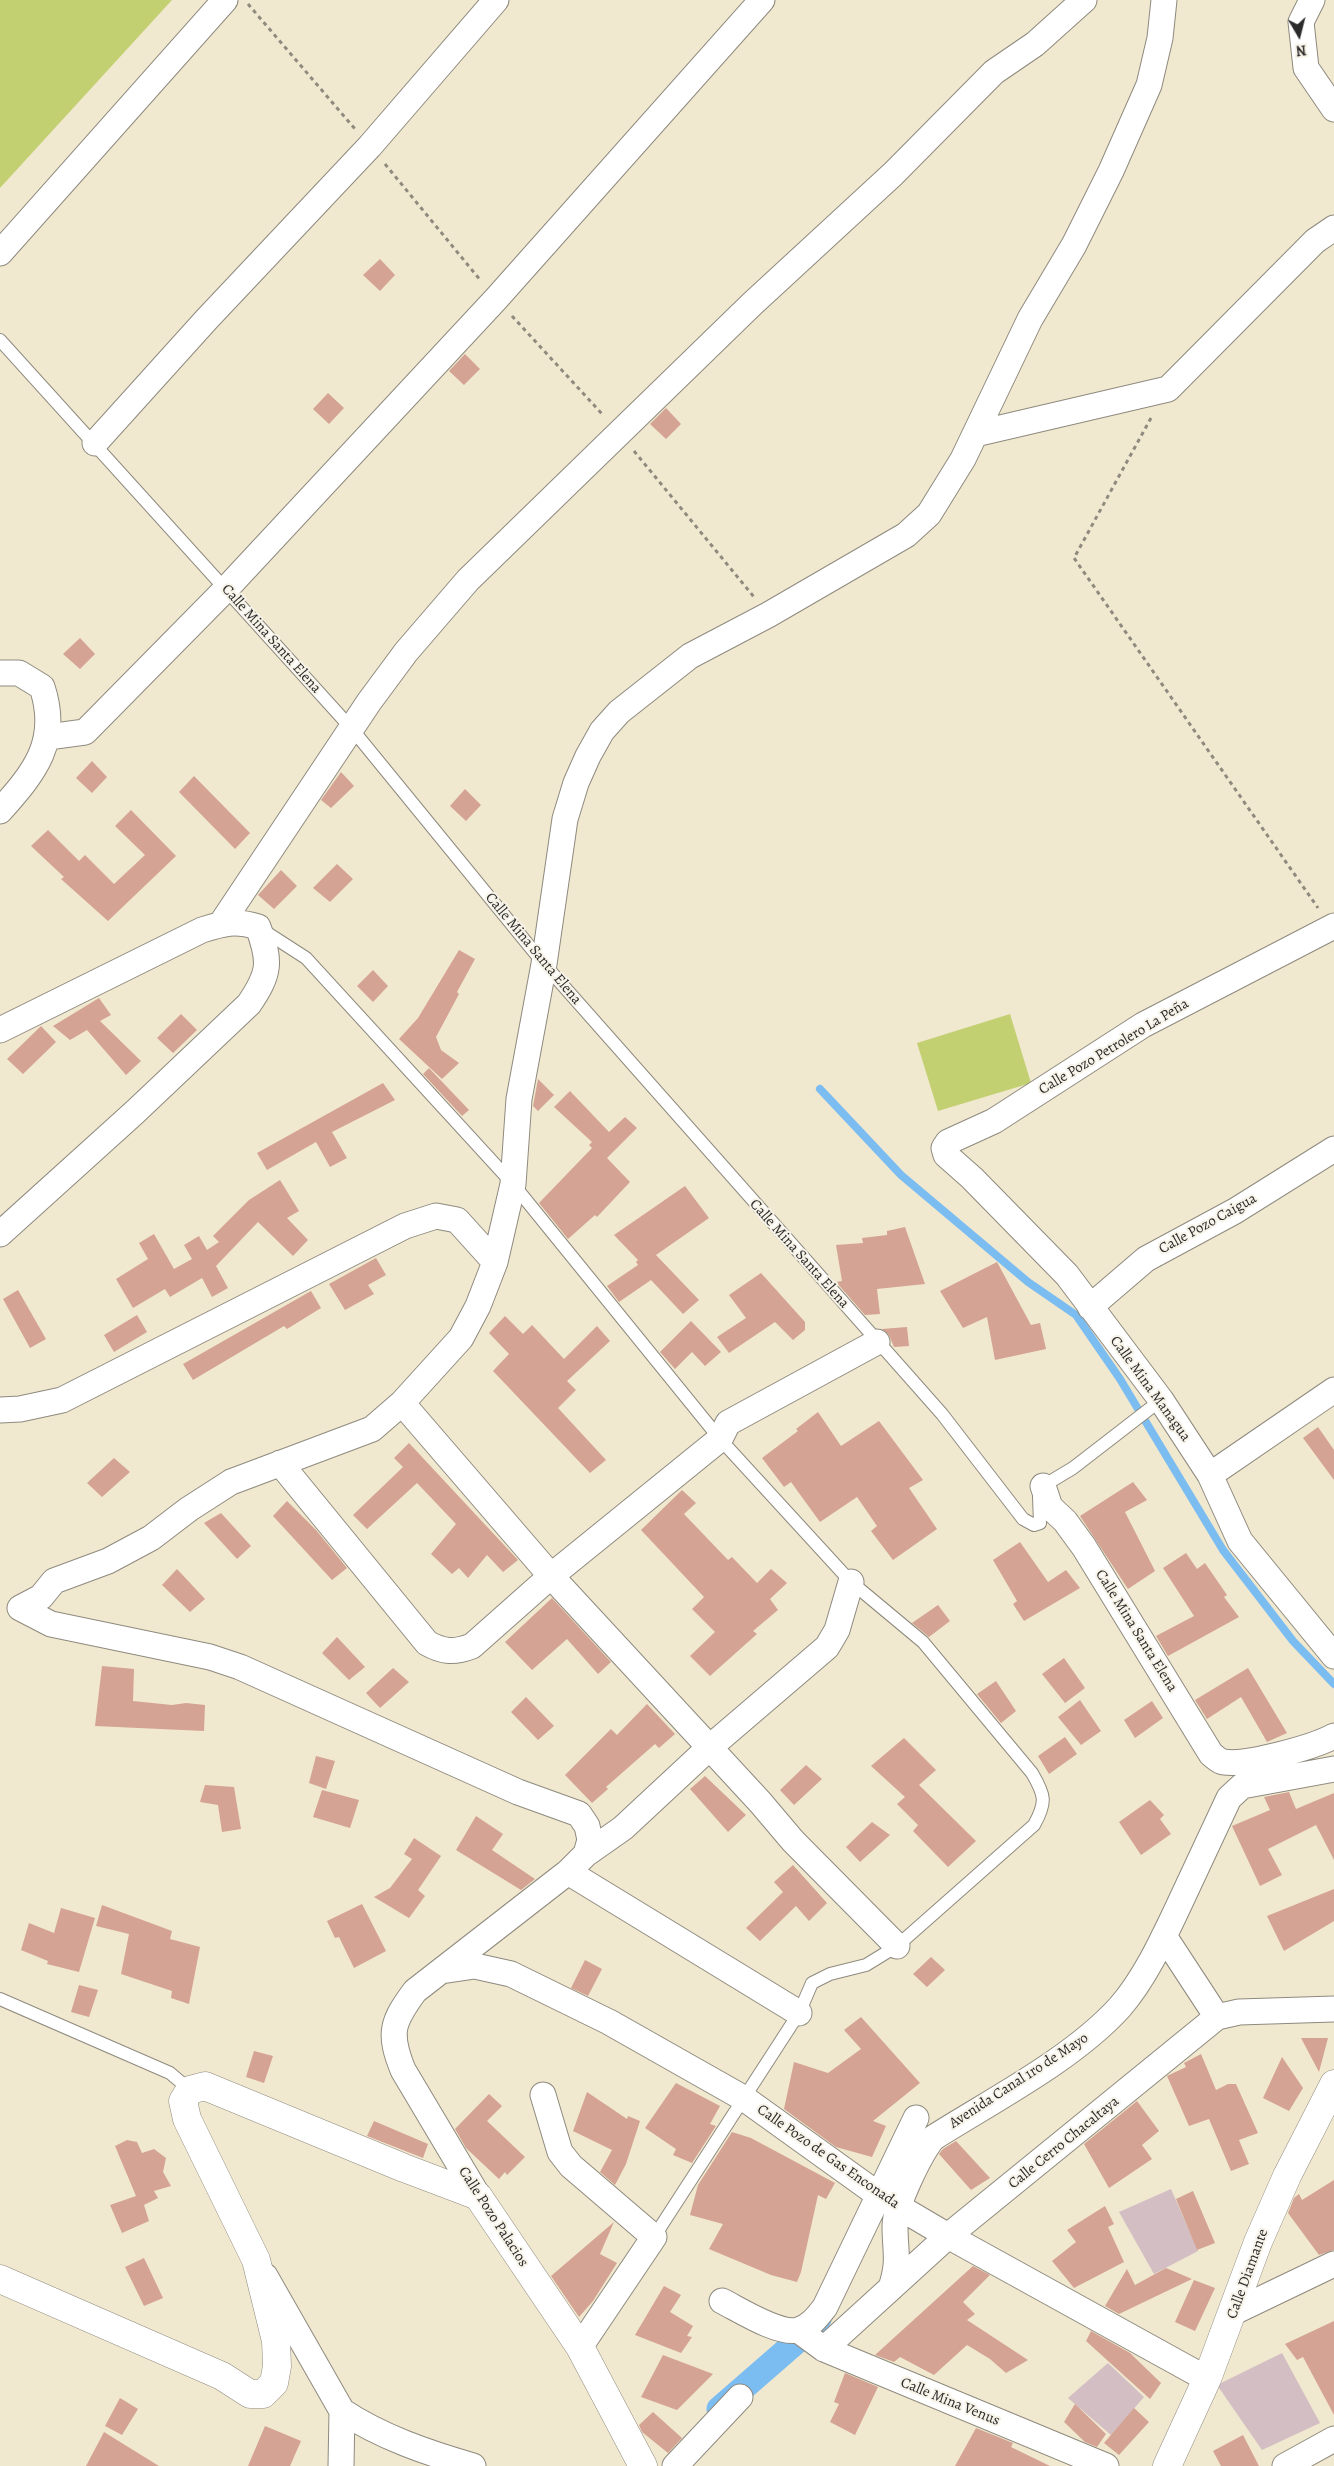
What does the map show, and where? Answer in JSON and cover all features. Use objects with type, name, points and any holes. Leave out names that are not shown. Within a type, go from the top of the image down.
[{"type":"street","points":[[0,253],[225,0]]},
{"type":"street","points":[[95,444],[206,320],[370,146],[496,0]]},
{"type":"street","points":[[48,737],[85,732],[226,588],[496,298],[762,0]]},
{"type":"street","points":[[221,924],[369,702],[406,652],[468,580],[752,304],[893,174],[994,72],[1035,44],[1084,0]]},
{"type":"street","points":[[10,1611],[41,1596],[54,1581],[108,1560],[150,1538],[188,1509],[232,1482],[372,1429],[402,1403],[461,1338],[478,1306],[496,1262],[513,1184],[519,1099],[544,964],[565,819],[576,782],[602,731],[619,712],[690,656],[768,615],[906,535],[929,514],[963,459],[1030,319],[1078,237],[1145,94],[1160,38],[1164,0]]},
{"type":"street","points":[[1312,0],[1301,22],[1306,68],[1334,109]]},
{"type":"street","points":[[975,434],[1168,389],[1315,241],[1334,228]]},
{"type":"street","points":[[0,673],[19,673],[42,686],[48,706],[48,737],[40,760],[23,786],[0,811]]},
{"type":"street","points":[[0,1030],[202,930],[221,924],[240,922],[258,928],[266,948],[267,965],[263,984],[248,1004],[135,1112],[0,1234]]},
{"type":"street","name":"Calle Pozo Petrolero La Peña","points":[[948,1142],[994,1121],[1143,1025],[1333,926]]},
{"type":"street","name":"Calle Mina Managua","points":[[948,1142],[944,1148],[946,1155],[972,1178],[1066,1275],[1161,1400],[1210,1474],[1240,1541],[1334,1656]]},
{"type":"street","name":"Calle Pozo Caigua","points":[[1090,1307],[1146,1258],[1235,1211],[1334,1150]]},
{"type":"street","points":[[0,1410],[20,1409],[62,1400],[405,1226],[436,1216],[457,1220],[496,1262]]},
{"type":"street","points":[[280,1463],[426,1644],[442,1651],[458,1652],[472,1646],[551,1576],[720,1439],[728,1423],[877,1342]]},
{"type":"street","points":[[1210,1474],[1334,1390]]},
{"type":"street","points":[[402,1403],[551,1576],[793,1841],[897,1946]]},
{"type":"street","name":"Calle Mina Santa Elena","points":[[1043,1486],[1050,1508],[1066,1521],[1084,1547],[1212,1754],[1222,1762],[1239,1763],[1320,1743],[1334,1736]]},
{"type":"street","name":"Calle Pozo Palacios","points":[[643,2466],[580,2347],[478,2196],[422,2106],[394,2048],[394,2025],[402,2008],[415,1990],[568,1872],[586,1854],[623,1828],[709,1748],[827,1647],[837,1630],[851,1582]]},
{"type":"street","points":[[10,1611],[50,1624],[210,1656],[240,1667],[518,1792],[579,1814],[588,1826],[590,1840],[586,1854]]},
{"type":"street","name":"Avenida Canal 1ro de Mayo","points":[[891,2288],[897,2269],[895,2225],[890,2201],[922,2150],[934,2138],[1044,2068],[1094,2032],[1120,2006],[1140,1978],[1164,1936],[1229,1798],[1242,1786],[1334,1769]]},
{"type":"street","points":[[568,1872],[799,2014]]},
{"type":"street","points":[[1164,1936],[1218,2017]]},
{"type":"street","name":"Calle Pozo de Gas Enconada","points":[[439,1972],[474,1966],[511,1974],[609,2022],[745,2099],[890,2201],[948,2236],[1207,2379]]},
{"type":"street","name":"Calle Cerro Chacaltaya","points":[[824,2349],[948,2236],[1218,2017],[1239,2012],[1334,2009]]},
{"type":"street","name":"Calle Diamante","points":[[1167,2466],[1207,2379],[1234,2312],[1258,2242],[1287,2176],[1334,2084]]},
{"type":"street","points":[[341,2466],[342,2411],[256,2260],[187,2119],[183,2101],[190,2090],[205,2086],[404,2168],[478,2196]]},
{"type":"street","points":[[543,2095],[560,2152],[571,2166],[654,2237],[580,2347]]},
{"type":"street","points":[[722,2301],[780,2329],[798,2330],[814,2321],[825,2307],[890,2201],[916,2118]]},
{"type":"street","points":[[0,2279],[222,2376],[250,2394],[263,2394],[274,2383],[277,2366],[276,2341],[256,2260]]},
{"type":"street","points":[[1234,2312],[1334,2264]]},
{"type":"street","name":"Calle Mina Venus","points":[[798,2330],[824,2349],[1106,2466]]},
{"type":"street","points":[[675,2466],[740,2397]]},
{"type":"street","points":[[342,2411],[380,2432],[442,2457],[474,2466]]},
{"type":"street","points":[[1285,2466],[1334,2440]]},
{"type":"lane","name":"Calle Mina Santa Elena","points":[[0,340],[226,588],[352,730],[544,964],[942,1414],[1014,1509],[1023,1519],[1034,1526],[1040,1523],[1039,1497],[1043,1486]]},
{"type":"lane","points":[[258,928],[306,958],[513,1184],[720,1439],[851,1582],[923,1642],[1032,1773],[1042,1790],[1044,1808],[1034,1825],[897,1946],[866,1965],[830,1974],[812,1983],[799,2014],[654,2237]]},
{"type":"lane","points":[[1043,1486],[1073,1468],[1161,1400]]},
{"type":"lane","points":[[0,1999],[170,2073],[190,2090]]},
{"type":"path","points":[[1168,389],[1074,558],[1333,926]]},
{"type":"shaded area","points":[[1171,2189],[1198,2251],[1154,2274],[1119,2212]]},
{"type":"shaded area","points":[[1282,2353],[1320,2423],[1262,2450],[1217,2385]]},
{"type":"shaded area","points":[[1108,2363],[1144,2397],[1111,2435],[1068,2398]]},
{"type":"green space","points":[[0,0],[172,0],[0,188]]},
{"type":"green space","points":[[1010,1014],[1031,1083],[938,1111],[917,1043]]},
{"type":"building","points":[[380,259],[395,275],[380,291],[363,275]]},
{"type":"building","points":[[465,354],[480,369],[464,385],[449,371]]},
{"type":"building","points":[[328,393],[344,408],[329,424],[313,409]]},
{"type":"building","points":[[666,408],[681,424],[666,439],[650,424]]},
{"type":"building","points":[[80,638],[95,654],[80,669],[63,654]]},
{"type":"building","points":[[92,761],[107,777],[92,793],[76,778]]},
{"type":"building","points":[[341,772],[354,786],[331,808],[321,800]]},
{"type":"building","points":[[194,776],[250,833],[235,849],[179,792]]},
{"type":"building","points":[[465,789],[481,805],[466,821],[450,806]]},
{"type":"building","points":[[131,810],[176,856],[108,921],[61,879],[64,877],[31,846],[48,830],[79,861],[85,855],[114,884],[145,855],[115,826]]},
{"type":"building","points":[[337,864],[353,879],[330,902],[313,888]]},
{"type":"building","points":[[281,870],[297,886],[274,909],[258,895]]},
{"type":"building","points":[[459,950],[475,959],[436,1037],[441,1050],[459,1063],[442,1079],[399,1039],[418,1018]]},
{"type":"building","points":[[373,970],[388,986],[373,1002],[357,986]]},
{"type":"building","points":[[99,998],[111,1015],[100,1021],[141,1061],[126,1075],[87,1030],[70,1040],[53,1026]]},
{"type":"building","points":[[181,1014],[197,1030],[173,1053],[157,1038]]},
{"type":"building","points":[[41,1026],[56,1042],[23,1074],[7,1059]]},
{"type":"building","points":[[429,1068],[469,1110],[462,1116],[423,1074]]},
{"type":"building","points":[[538,1079],[554,1095],[538,1111],[533,1106]]},
{"type":"building","points":[[383,1083],[395,1100],[332,1132],[347,1158],[330,1167],[316,1142],[267,1170],[257,1153]]},
{"type":"building","points":[[570,1091],[609,1132],[625,1117],[637,1128],[607,1158],[630,1182],[597,1217],[595,1215],[568,1239],[539,1203],[592,1148],[589,1145],[592,1142],[554,1107]]},
{"type":"building","points":[[280,1180],[299,1211],[287,1218],[308,1240],[293,1256],[258,1222],[216,1266],[228,1288],[212,1297],[202,1278],[170,1297],[165,1289],[133,1308],[116,1279],[148,1259],[139,1243],[154,1234],[174,1269],[192,1259],[184,1245],[199,1236],[207,1250],[219,1242],[213,1236],[249,1200]]},
{"type":"building","points":[[685,1186],[709,1218],[656,1255],[699,1300],[683,1314],[651,1280],[619,1302],[607,1286],[638,1265],[636,1262],[638,1260],[614,1235]]},
{"type":"building","points":[[905,1227],[925,1284],[877,1289],[880,1314],[865,1315],[836,1282],[842,1281],[836,1245],[863,1243],[862,1238],[887,1235],[887,1231]]},
{"type":"building","points":[[376,1258],[386,1275],[368,1285],[374,1294],[345,1310],[329,1284]]},
{"type":"building","points":[[997,1262],[1031,1325],[1040,1323],[1046,1349],[995,1360],[987,1317],[963,1328],[940,1291]]},
{"type":"building","points":[[761,1273],[805,1322],[805,1330],[793,1340],[775,1322],[729,1353],[717,1337],[746,1318],[729,1295]]},
{"type":"building","points":[[18,1290],[46,1339],[30,1348],[3,1299]]},
{"type":"building","points":[[311,1291],[321,1308],[287,1329],[284,1326],[193,1380],[183,1364]]},
{"type":"building","points":[[137,1315],[147,1332],[114,1352],[104,1335]]},
{"type":"building","points":[[505,1316],[523,1334],[532,1325],[564,1359],[597,1326],[610,1341],[567,1381],[576,1390],[558,1408],[606,1460],[590,1473],[493,1371],[509,1354],[489,1333]]},
{"type":"building","points":[[691,1321],[721,1352],[705,1366],[692,1352],[675,1369],[660,1352]]},
{"type":"building","points":[[907,1327],[909,1346],[894,1347],[889,1335],[882,1329]]},
{"type":"building","points":[[818,1412],[841,1446],[879,1421],[923,1480],[909,1488],[937,1529],[893,1560],[871,1531],[877,1526],[857,1497],[820,1522],[791,1482],[784,1487],[762,1458],[798,1431],[796,1429]]},
{"type":"building","points":[[1318,1427],[1334,1450],[1334,1480],[1303,1438]]},
{"type":"building","points":[[409,1443],[518,1560],[503,1572],[487,1555],[468,1578],[459,1568],[452,1574],[431,1554],[456,1524],[417,1483],[367,1529],[353,1515],[403,1467],[394,1458]]},
{"type":"building","points":[[114,1458],[130,1472],[102,1497],[87,1483]]},
{"type":"building","points":[[1133,1482],[1147,1500],[1125,1512],[1155,1571],[1128,1589],[1080,1516]]},
{"type":"building","points":[[682,1490],[696,1503],[684,1514],[728,1560],[732,1557],[757,1583],[771,1569],[787,1583],[770,1599],[778,1610],[753,1631],[757,1634],[710,1676],[690,1656],[715,1632],[692,1609],[704,1597],[641,1530]]},
{"type":"building","points":[[287,1501],[316,1530],[347,1568],[332,1580],[273,1516]]},
{"type":"building","points":[[221,1513],[251,1546],[237,1559],[204,1523]]},
{"type":"building","points":[[1020,1542],[1048,1582],[1066,1570],[1080,1588],[1024,1621],[1013,1604],[1017,1601],[993,1560]]},
{"type":"building","points":[[1186,1553],[1197,1569],[1205,1563],[1227,1595],[1224,1597],[1239,1617],[1168,1656],[1156,1636],[1194,1616],[1163,1568]]},
{"type":"building","points":[[177,1569],[205,1599],[190,1612],[162,1585]]},
{"type":"building","points":[[552,1598],[611,1662],[598,1674],[567,1639],[532,1670],[505,1642]]},
{"type":"building","points":[[938,1605],[950,1621],[929,1637],[912,1623]]},
{"type":"building","points":[[337,1637],[365,1667],[349,1680],[322,1653]]},
{"type":"building","points":[[1064,1658],[1085,1688],[1065,1703],[1042,1674]]},
{"type":"building","points":[[102,1666],[134,1669],[133,1701],[172,1705],[186,1703],[205,1705],[204,1731],[95,1726]]},
{"type":"building","points":[[393,1668],[409,1682],[380,1708],[366,1693]]},
{"type":"building","points":[[1248,1668],[1287,1733],[1267,1742],[1241,1697],[1207,1719],[1195,1700]]},
{"type":"building","points":[[996,1681],[1016,1711],[1001,1723],[977,1694]]},
{"type":"building","points":[[526,1697],[554,1726],[538,1740],[511,1712]]},
{"type":"building","points":[[1080,1700],[1101,1731],[1081,1745],[1058,1717]]},
{"type":"building","points":[[1152,1701],[1163,1718],[1135,1738],[1124,1720]]},
{"type":"building","points":[[647,1704],[675,1734],[659,1748],[655,1744],[606,1787],[608,1789],[592,1803],[565,1775],[611,1729],[617,1735]]},
{"type":"building","points":[[1065,1737],[1077,1754],[1049,1774],[1038,1756]]},
{"type":"building","points":[[904,1738],[936,1770],[919,1785],[976,1841],[948,1867],[913,1831],[918,1825],[897,1804],[905,1797],[871,1766]]},
{"type":"building","points":[[316,1756],[335,1761],[326,1789],[309,1783]]},
{"type":"building","points":[[806,1765],[822,1779],[794,1805],[780,1790]]},
{"type":"building","points":[[705,1776],[746,1815],[728,1832],[690,1789]]},
{"type":"building","points":[[205,1785],[234,1787],[241,1829],[222,1832],[218,1805],[200,1802]]},
{"type":"building","points":[[322,1790],[359,1800],[350,1828],[313,1817]]},
{"type":"building","points":[[1289,1792],[1296,1809],[1334,1793],[1334,1860],[1316,1825],[1268,1849],[1282,1875],[1260,1886],[1232,1826],[1270,1810],[1264,1797]]},
{"type":"building","points":[[1150,1800],[1164,1815],[1160,1819],[1171,1834],[1141,1855],[1119,1822]]},
{"type":"building","points":[[476,1816],[503,1834],[492,1850],[535,1879],[521,1890],[456,1850]]},
{"type":"building","points":[[872,1822],[890,1835],[860,1862],[846,1847]]},
{"type":"building","points":[[414,1838],[441,1856],[418,1890],[425,1896],[409,1918],[374,1897],[390,1888],[412,1859],[404,1854]]},
{"type":"building","points":[[793,1865],[827,1903],[809,1921],[796,1906],[760,1941],[746,1928],[783,1892],[774,1882]]},
{"type":"building","points":[[1334,1889],[1334,1921],[1284,1951],[1267,1916]]},
{"type":"building","points":[[362,1904],[386,1951],[354,1968],[339,1937],[335,1938],[327,1921]]},
{"type":"building","points":[[102,1905],[172,1931],[170,1939],[200,1947],[189,2004],[171,1998],[172,1991],[121,1974],[129,1934],[96,1926]]},
{"type":"building","points":[[61,1908],[95,1918],[79,1972],[47,1964],[48,1961],[21,1950],[29,1923],[54,1933]]},
{"type":"building","points":[[931,1957],[945,1970],[927,1987],[913,1974]]},
{"type":"building","points":[[585,1960],[602,1969],[588,1996],[571,1988]]},
{"type":"building","points":[[79,1985],[98,1990],[89,2017],[71,2012]]},
{"type":"building","points":[[861,2017],[920,2083],[873,2121],[886,2126],[872,2157],[836,2147],[784,2109],[794,2062],[828,2073],[861,2049],[844,2030]]},
{"type":"building","points":[[1301,2038],[1328,2038],[1319,2072]]},
{"type":"building","points":[[254,2051],[273,2056],[264,2083],[246,2077]]},
{"type":"building","points":[[1201,2054],[1216,2090],[1228,2084],[1236,2084],[1258,2133],[1239,2140],[1249,2164],[1231,2171],[1209,2119],[1189,2126],[1167,2076],[1186,2067],[1184,2063]]},
{"type":"building","points":[[1282,2057],[1303,2088],[1289,2111],[1263,2098]]},
{"type":"building","points":[[676,2083],[720,2106],[710,2124],[716,2126],[692,2163],[673,2155],[676,2149],[645,2128]]},
{"type":"building","points":[[587,2092],[627,2119],[628,2116],[640,2121],[626,2164],[615,2185],[600,2172],[612,2150],[573,2131]]},
{"type":"building","points":[[489,2094],[502,2106],[487,2121],[525,2157],[507,2175],[505,2172],[499,2179],[466,2148],[455,2129]]},
{"type":"building","points":[[1137,2101],[1159,2131],[1142,2145],[1152,2159],[1109,2188],[1084,2144]]},
{"type":"building","points":[[374,2121],[428,2144],[423,2158],[367,2136]]},
{"type":"building","points":[[732,2132],[751,2138],[835,2183],[826,2199],[818,2195],[801,2272],[797,2282],[771,2275],[709,2249],[723,2224],[690,2215],[698,2185]]},
{"type":"building","points":[[127,2140],[137,2142],[142,2153],[154,2149],[166,2158],[163,2172],[171,2186],[154,2191],[158,2198],[144,2205],[149,2221],[122,2233],[110,2205],[136,2196],[115,2146]]},
{"type":"building","points":[[956,2141],[990,2178],[971,2190],[939,2154],[943,2149]]},
{"type":"building","points":[[1334,2180],[1334,2250],[1319,2255],[1288,2213],[1294,2198],[1299,2194],[1302,2200]]},
{"type":"building","points":[[1193,2191],[1215,2243],[1197,2250],[1176,2199]]},
{"type":"building","points":[[1105,2206],[1114,2224],[1108,2227],[1124,2262],[1074,2288],[1052,2261],[1076,2242],[1067,2230]]},
{"type":"building","points":[[614,2222],[600,2254],[617,2263],[593,2301],[579,2317],[551,2276]]},
{"type":"building","points":[[144,2258],[163,2298],[144,2306],[125,2267]]},
{"type":"building","points":[[973,2266],[990,2275],[963,2302],[975,2314],[967,2320],[1028,2360],[1006,2373],[990,2359],[967,2345],[934,2375],[900,2357],[894,2362],[875,2355]]},
{"type":"building","points":[[1166,2268],[1192,2279],[1119,2314],[1105,2306],[1127,2269],[1135,2285]]},
{"type":"building","points":[[1194,2280],[1215,2288],[1195,2331],[1175,2322]]},
{"type":"building","points":[[664,2286],[681,2295],[670,2312],[693,2326],[687,2336],[692,2337],[681,2353],[635,2335]]},
{"type":"building","points":[[1334,2321],[1334,2415],[1303,2357],[1297,2360],[1285,2344]]},
{"type":"building","points":[[1091,2331],[1130,2353],[1161,2383],[1150,2399],[1086,2341]]},
{"type":"building","points":[[663,2355],[713,2374],[677,2410],[641,2397]]},
{"type":"building","points":[[845,2373],[878,2387],[855,2435],[830,2422],[839,2404],[834,2402]]},
{"type":"building","points":[[120,2398],[138,2409],[122,2435],[105,2426]]},
{"type":"building","points":[[1075,2404],[1106,2434],[1097,2447],[1085,2442],[1064,2422]]},
{"type":"building","points":[[1134,2408],[1149,2422],[1119,2455],[1104,2443]]},
{"type":"building","points":[[653,2412],[682,2438],[668,2453],[642,2432],[639,2425]]},
{"type":"building","points":[[265,2426],[301,2441],[290,2466],[248,2466]]},
{"type":"building","points":[[976,2428],[1013,2443],[1011,2447],[1050,2466],[955,2466]]},
{"type":"building","points":[[104,2432],[159,2466],[86,2466]]},
{"type":"building","points":[[1243,2435],[1259,2466],[1221,2466],[1213,2451]]},
{"type":"waterway","points":[[820,1089],[901,1175],[1028,1282],[1076,1315],[1120,1379],[1223,1550],[1293,1641],[1334,1684]]},
{"type":"waterway","points":[[719,2409],[811,2329],[819,2319]]}]
